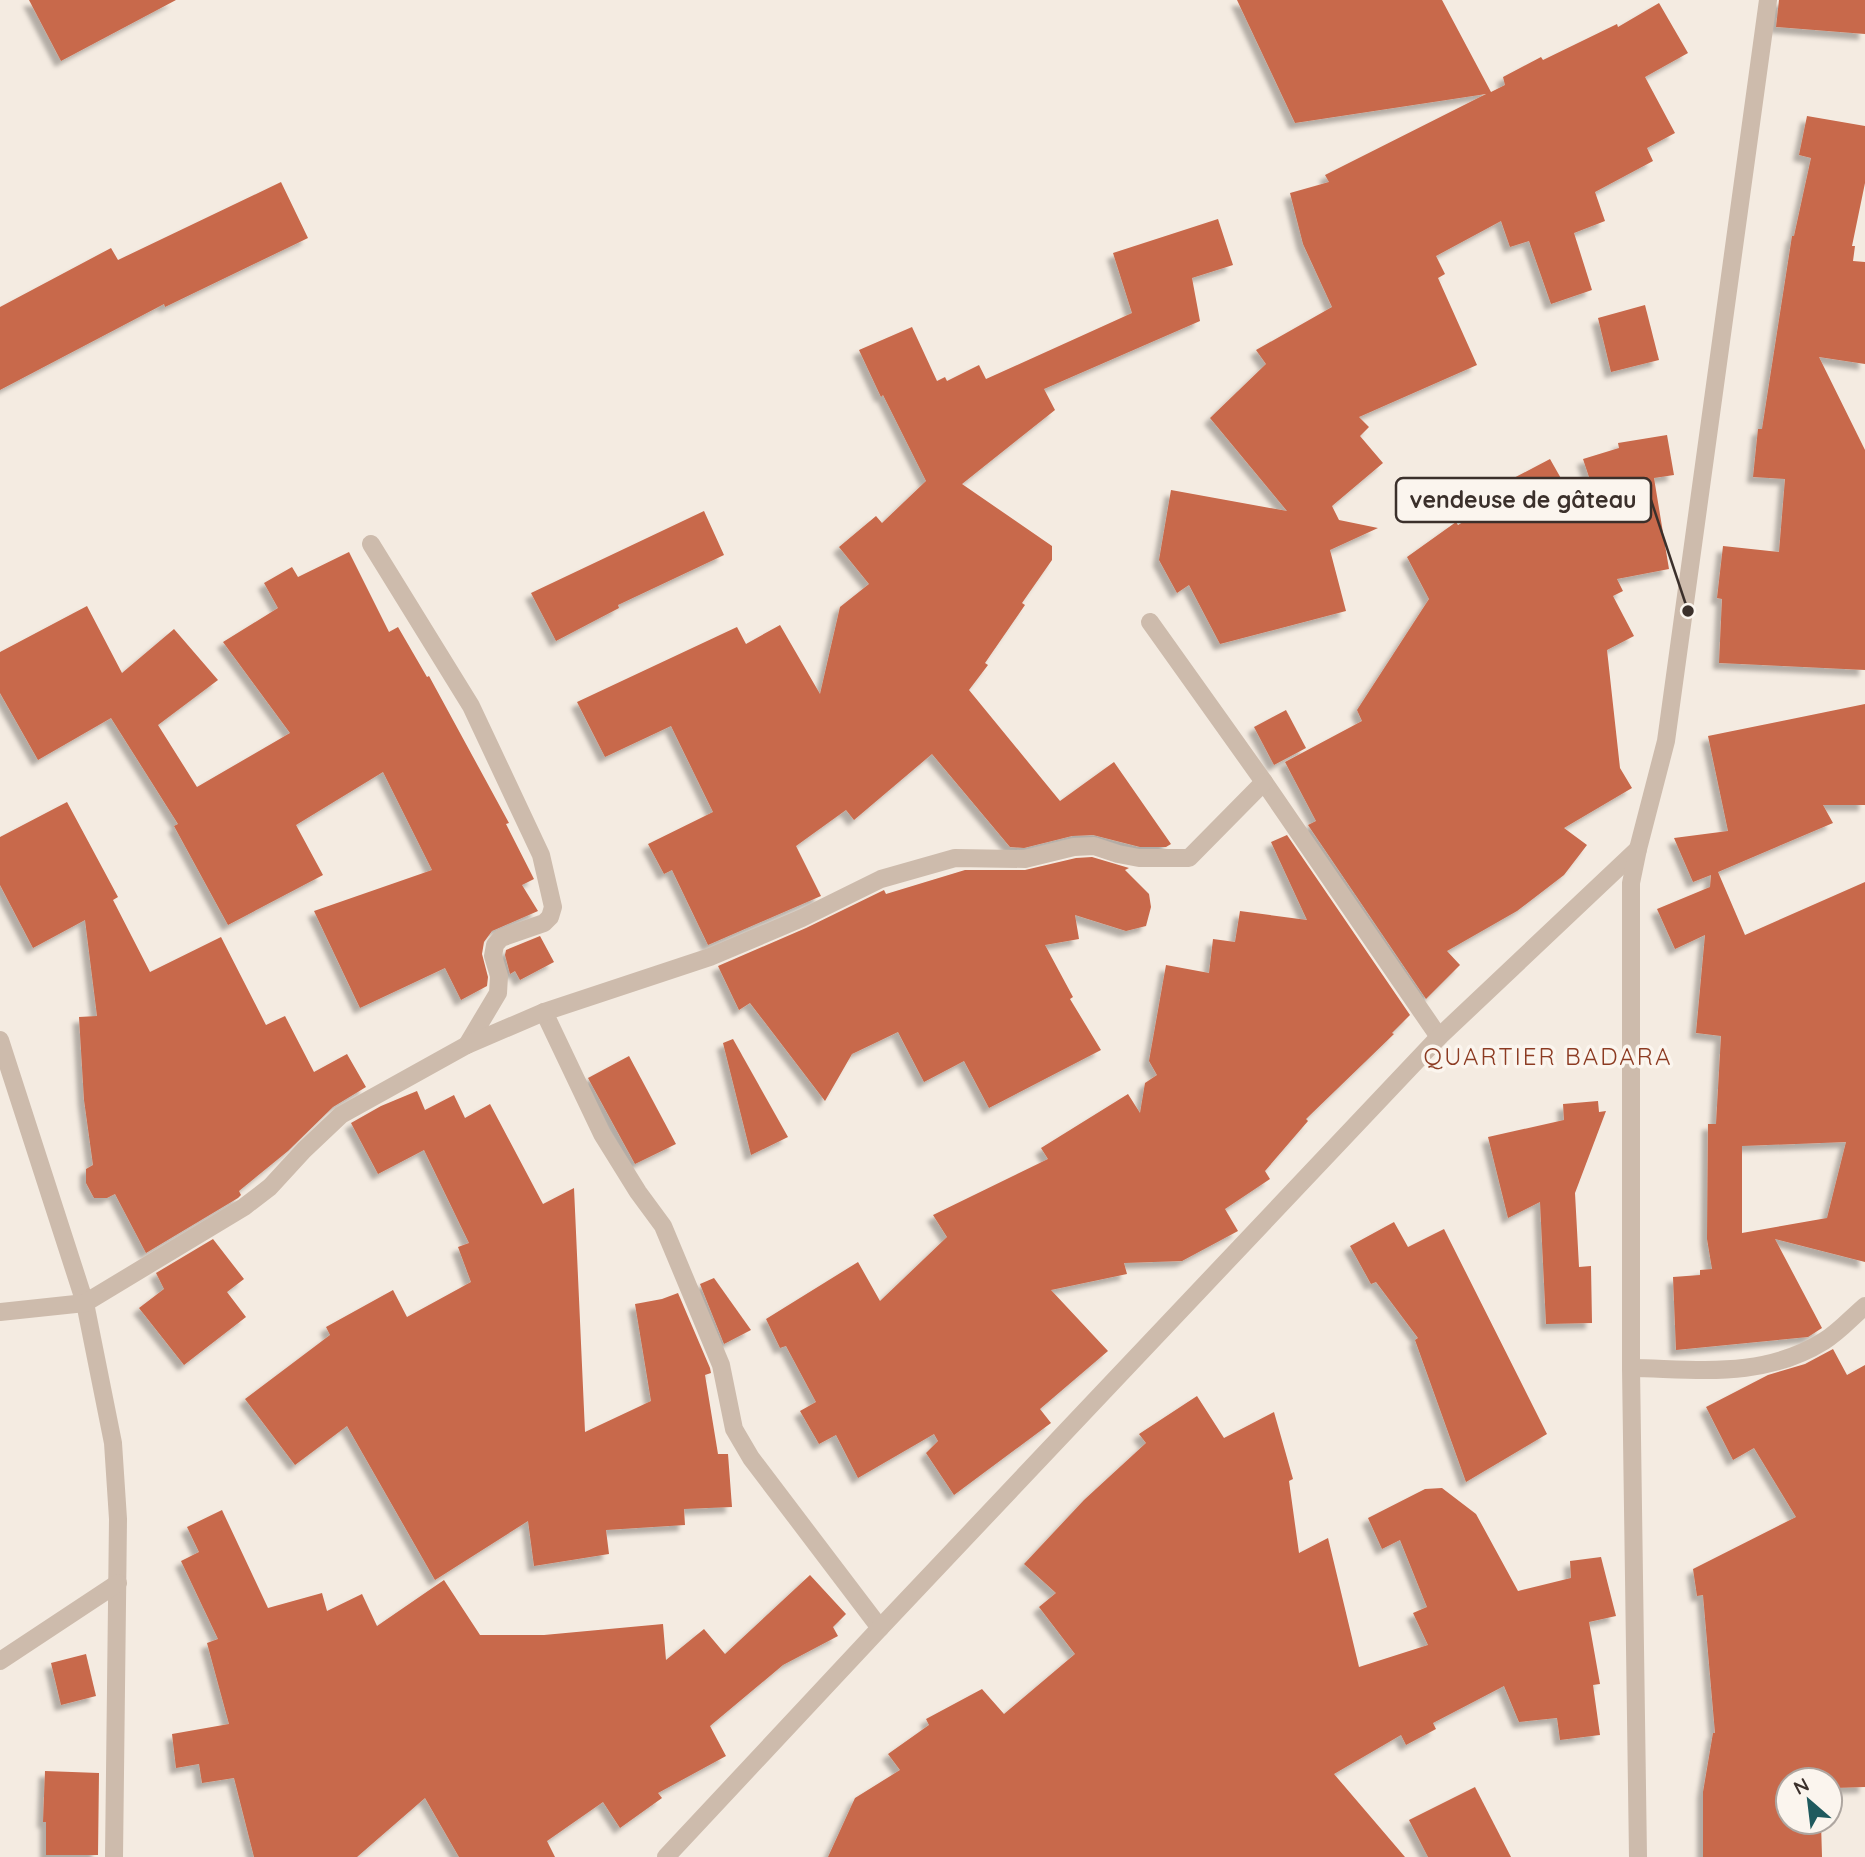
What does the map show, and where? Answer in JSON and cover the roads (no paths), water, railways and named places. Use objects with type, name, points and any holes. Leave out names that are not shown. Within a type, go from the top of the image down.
[{"type":"street","points":[[1638,1857],[1631,1368],[1631,883],[1637,849],[1666,741],[1768,0]]},
{"type":"street","points":[[371,544],[471,706],[541,855],[553,907],[550,917],[544,923],[501,938],[495,945],[493,956],[499,976],[498,993],[467,1045]]},
{"type":"street","points":[[1150,622],[1265,782],[1439,1037]]},
{"type":"street","points":[[0,1312],[85,1303],[244,1208],[270,1187],[341,1115],[467,1045],[544,1012],[710,957],[802,918],[881,879],[955,858],[1025,859],[1074,847],[1094,846],[1139,858],[1189,858],[1265,782]]},
{"type":"street","points":[[666,1857],[1439,1037],[1637,849]]},
{"type":"street","points":[[544,1012],[602,1134],[663,1226],[721,1365],[734,1430],[751,1458],[880,1628]]},
{"type":"street","points":[[0,1040],[85,1303],[113,1443],[118,1520],[114,1857]]},
{"type":"street","points":[[1631,1368],[1742,1370],[1774,1363],[1797,1356],[1826,1340],[1865,1306]]},
{"type":"street","points":[[0,1661],[118,1583]]},
{"type":"place","name":"vendeuse de gâteau","points":[[1688,611]]},
{"type":"district","name":"QUARTIER BADARA","points":[[1548,1057]]}]
